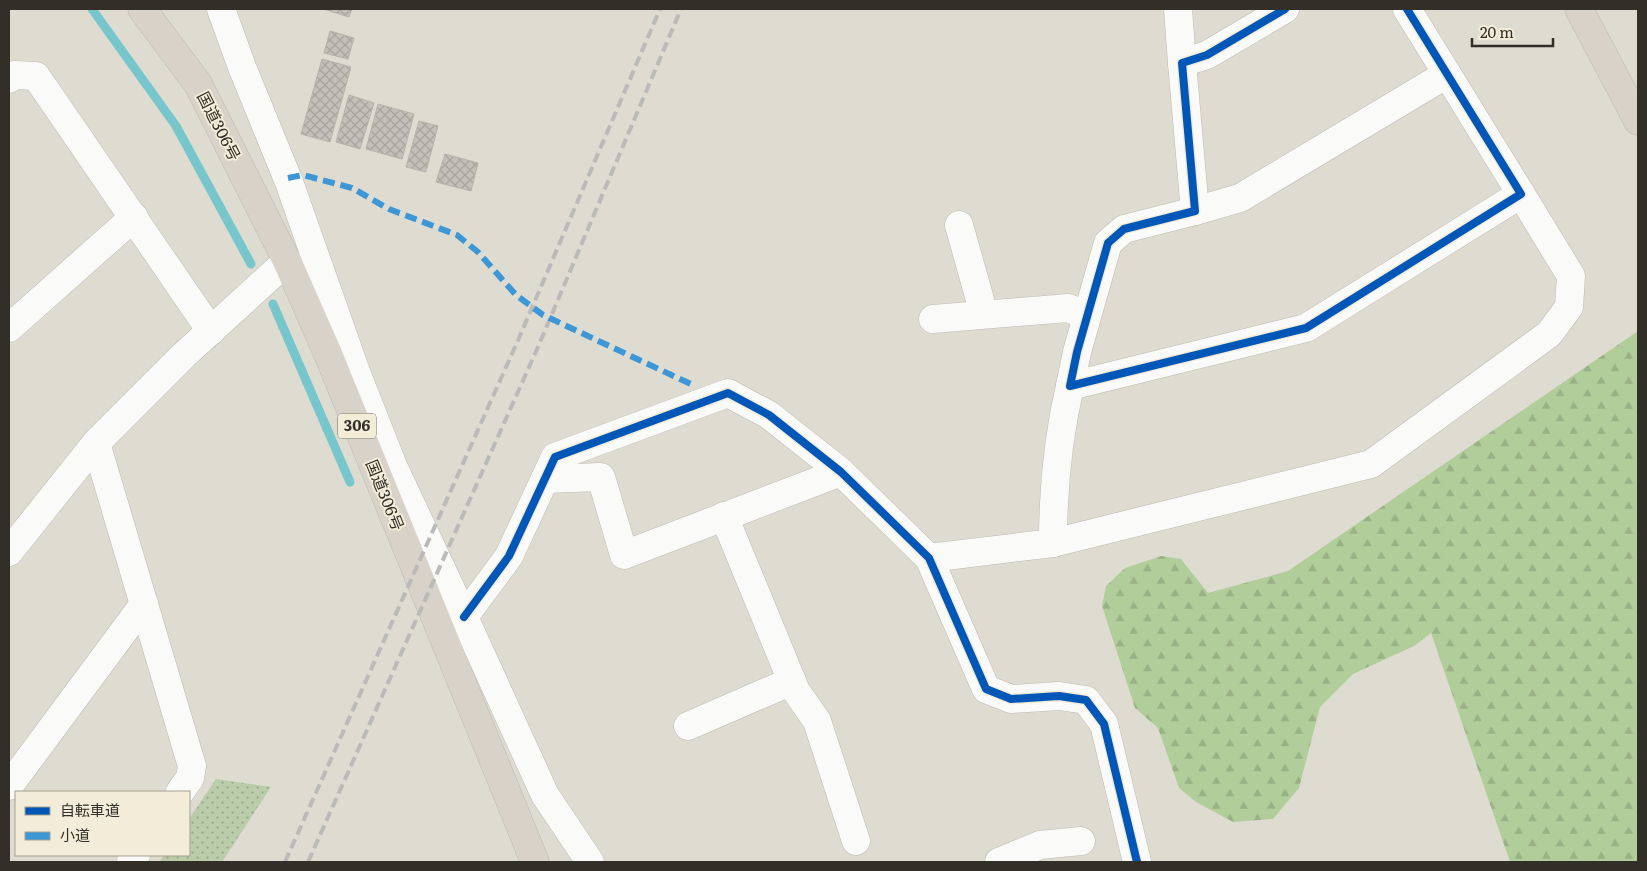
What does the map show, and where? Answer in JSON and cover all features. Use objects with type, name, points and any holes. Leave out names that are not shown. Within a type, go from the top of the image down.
[{"type":"highway","name":"国道306号","points":[[142,9],[198,84],[287,261],[328,354],[535,862]]},
{"type":"highway","points":[[1579,9],[1638,121]]},
{"type":"street","points":[[221,9],[242,67],[289,182],[356,372],[392,466],[464,616],[545,795],[590,862]]},
{"type":"street","points":[[1178,9],[1194,211]]},
{"type":"street","points":[[1182,62],[1207,55],[1285,9]]},
{"type":"street","points":[[929,558],[1053,543],[1370,464],[1550,334],[1569,307],[1571,276],[1407,9]]},
{"type":"street","points":[[1053,543],[1053,508],[1063,413],[1087,314],[1108,243],[1124,229],[1240,198],[1447,74]]},
{"type":"street","points":[[9,80],[14,75],[36,76],[211,331]]},
{"type":"street","points":[[1070,386],[1306,328],[1521,194]]},
{"type":"street","points":[[9,328],[134,217]]},
{"type":"street","points":[[959,225],[984,314]]},
{"type":"street","points":[[9,552],[96,443],[184,355],[287,261]]},
{"type":"street","points":[[933,319],[1068,308],[1087,314]]},
{"type":"street","points":[[464,616],[509,556],[555,457],[728,393],[769,415],[841,472],[929,558],[986,689],[1011,699],[1059,696],[1086,700],[1104,724],[1137,862]]},
{"type":"street","points":[[96,443],[192,766],[190,778],[181,791]]},
{"type":"street","points":[[544,479],[601,477],[624,555],[841,472]]},
{"type":"street","points":[[724,516],[796,691],[817,721],[856,841]]},
{"type":"street","points":[[9,786],[144,604]]},
{"type":"street","points":[[688,726],[792,681]]},
{"type":"street","points":[[999,862],[1040,845],[1081,840]]},
{"type":"green space","points":[[1638,331],[1638,862],[1510,862],[1431,633],[1414,646],[1353,674],[1320,707],[1299,788],[1273,819],[1233,822],[1196,802],[1179,788],[1158,728],[1135,708],[1102,606],[1106,586],[1125,568],[1161,556],[1181,559],[1208,593],[1288,571]]},
{"type":"green space","points":[[216,779],[271,787],[222,862],[159,862],[163,856],[190,856],[190,818]]},
{"type":"building","points":[[323,9],[352,9],[349,17]]},
{"type":"building","points":[[330,31],[354,38],[348,59],[324,53]]},
{"type":"building","points":[[322,59],[351,67],[330,142],[301,134]]},
{"type":"building","points":[[349,95],[374,103],[360,149],[336,142]]},
{"type":"building","points":[[378,104],[414,114],[402,159],[366,149]]},
{"type":"building","points":[[419,121],[438,126],[426,172],[406,167]]},
{"type":"building","points":[[445,154],[478,163],[471,191],[436,182]]},
{"type":"waterway","points":[[92,9],[176,126],[251,264]]},
{"type":"waterway","points":[[273,304],[350,482]]},
{"type":"railway","points":[[285,862],[519,338],[660,9]]},
{"type":"railway","points":[[308,862],[538,347],[681,9]]},
{"type":"marked path","points":[[288,178],[303,175],[352,188],[389,209],[457,235],[478,252],[516,295],[543,315],[695,386]]},
{"type":"cycle path","points":[[1285,9],[1207,55],[1182,63],[1195,211],[1124,229],[1108,243],[1077,352],[1070,386],[1306,328],[1521,194],[1407,9]]},
{"type":"cycle path","points":[[464,617],[509,556],[555,457],[728,393],[769,415],[841,472],[929,558],[986,689],[1011,699],[1059,696],[1086,700],[1104,724],[1137,862]]}]
